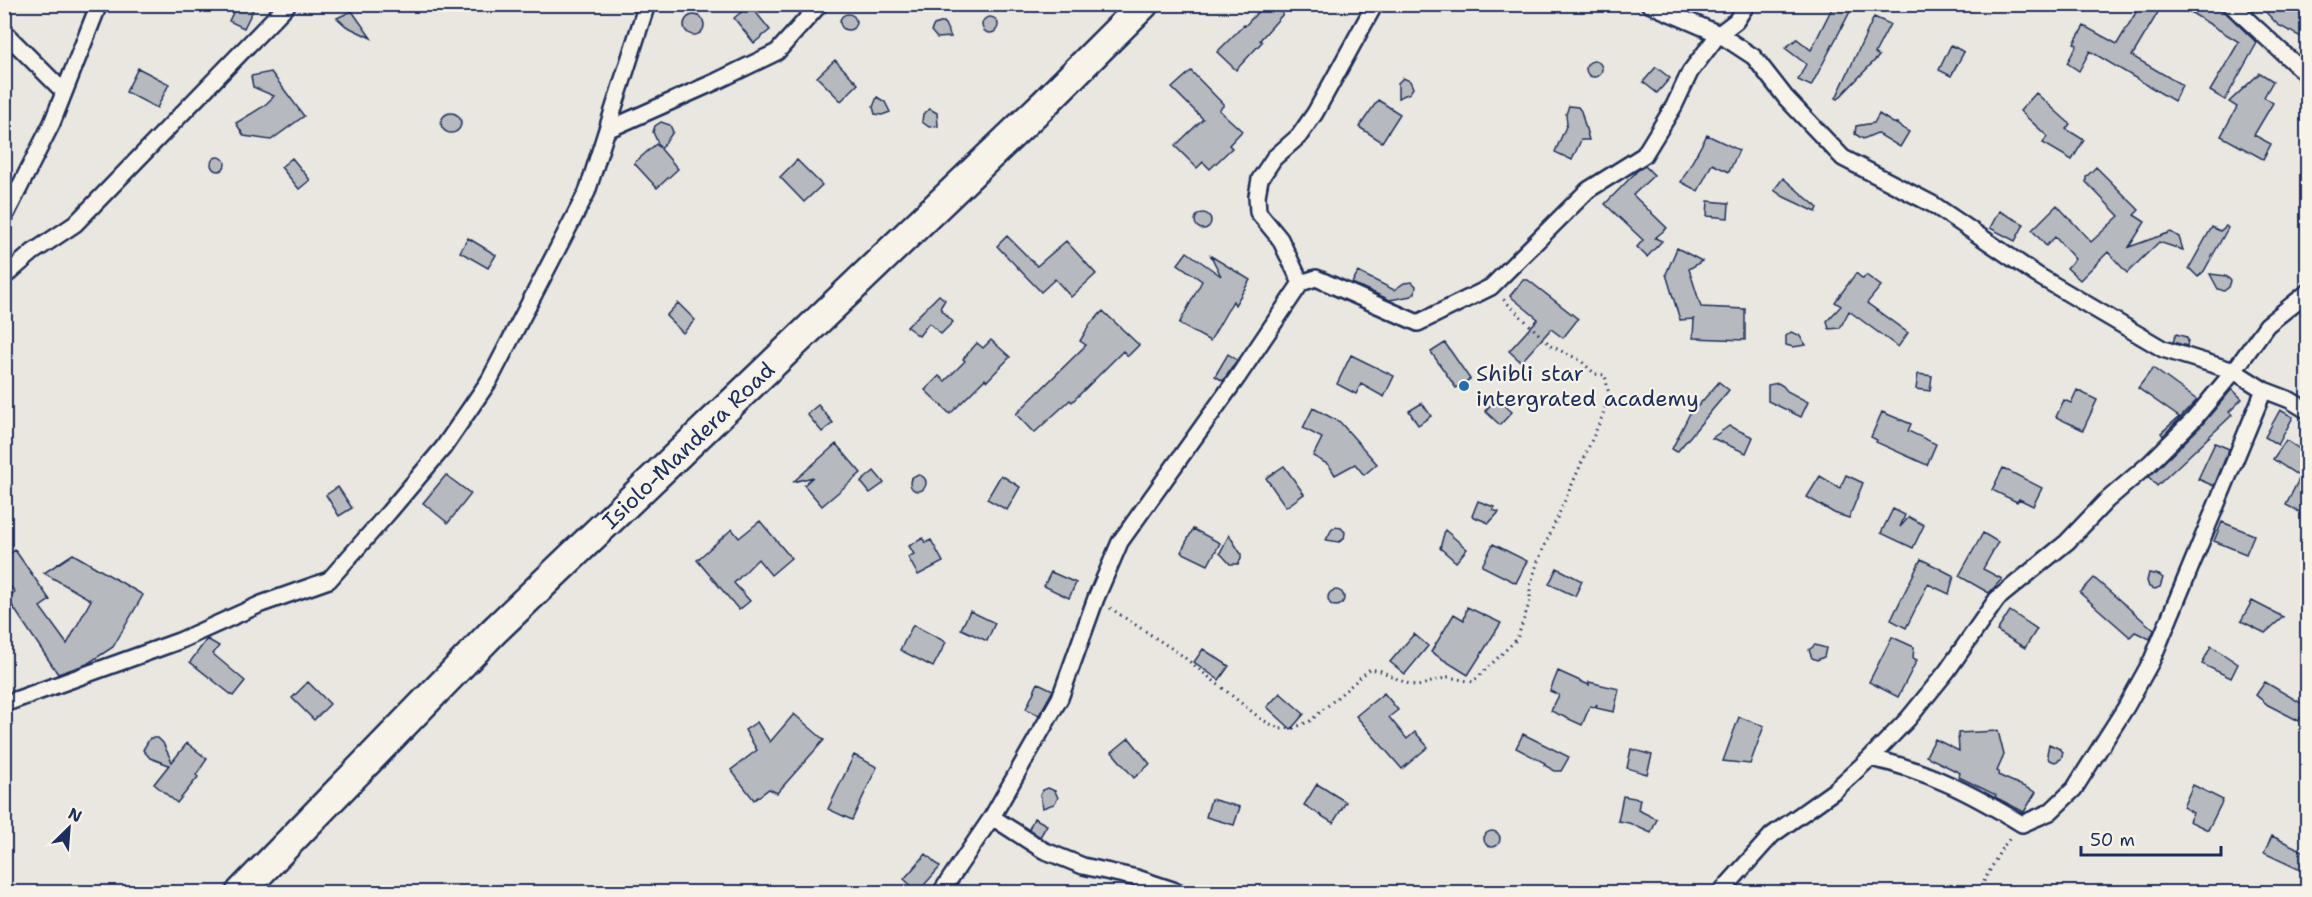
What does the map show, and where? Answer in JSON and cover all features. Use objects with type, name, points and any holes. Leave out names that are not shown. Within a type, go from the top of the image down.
[{"type":"highway","name":"Isiolo-Mandera Road","points":[[241,892],[493,632],[1045,103],[1143,4]]},
{"type":"street","points":[[4,219],[52,123],[99,4]]},
{"type":"street","points":[[4,277],[33,252],[75,224],[288,4]]},
{"type":"street","points":[[4,704],[179,641],[261,604],[329,580],[443,448],[489,381],[587,192],[647,4]]},
{"type":"street","points":[[607,130],[777,52],[820,4]]},
{"type":"street","points":[[1301,283],[1280,239],[1258,212],[1257,196],[1260,179],[1274,158],[1299,136],[1315,113],[1375,4]]},
{"type":"street","points":[[1649,4],[1719,34],[1754,57],[1786,98],[1843,158],[1935,205],[2037,275],[2107,317],[2126,325],[2163,349],[2234,371],[2264,390],[2290,400],[2307,411]]},
{"type":"street","points":[[941,892],[992,817],[1060,698],[1096,598],[1120,542],[1238,378],[1301,283],[1316,278],[1418,323],[1491,287],[1588,190],[1644,155],[1674,106],[1690,72],[1719,34],[1736,21],[1747,4]]},
{"type":"street","points":[[2230,4],[2307,76]]},
{"type":"street","points":[[4,32],[64,92]]},
{"type":"street","points":[[1721,892],[1772,835],[1834,791],[1870,758],[1908,719],[1947,671],[1997,599],[2067,542],[2106,501],[2150,463],[2194,419],[2234,371],[2267,325],[2307,292]]},
{"type":"street","points":[[1870,758],[1899,764],[1978,797],[2022,824],[2050,812],[2074,789],[2126,707],[2151,660],[2264,390]]},
{"type":"street","points":[[992,817],[1042,849],[1083,866],[1137,878],[1179,892]]},
{"type":"path","points":[[1096,598],[1180,654],[1261,719],[1280,729],[1294,728],[1310,721],[1370,669],[1418,686],[1448,677],[1473,682],[1516,639],[1530,601],[1530,586],[1538,561],[1602,417],[1609,394],[1605,375],[1595,374],[1580,360],[1551,346],[1491,287]]},
{"type":"path","points":[[1978,892],[2002,848],[2022,824]]},
{"type":"building","points":[[237,4],[253,10],[244,28],[229,21]]},
{"type":"building","points":[[1265,4],[1272,4],[1283,14],[1260,40],[1262,42],[1236,70],[1217,52]]},
{"type":"building","points":[[1834,4],[1854,4],[1811,86],[1798,80],[1806,64],[1785,48],[1797,39],[1811,50]]},
{"type":"building","points":[[2141,4],[2163,4],[2132,56],[2182,85],[2174,101],[2090,51],[2079,71],[2067,63],[2077,45],[2074,43],[2084,26],[2117,44]]},
{"type":"building","points":[[2177,4],[2211,4],[2227,14],[2257,43],[2225,100],[2210,91],[2239,42]]},
{"type":"building","points":[[2258,4],[2282,4],[2307,17],[2307,40],[2278,25]]},
{"type":"building","points":[[750,5],[770,30],[754,43],[734,18]]},
{"type":"building","points":[[352,11],[371,38],[346,26],[337,18]]},
{"type":"building","points":[[848,14],[856,22],[848,30],[840,22]]},
{"type":"building","points":[[694,15],[701,18],[704,25],[701,32],[694,35],[687,32],[684,25],[687,18]]},
{"type":"building","points":[[990,17],[998,25],[990,33],[982,25]]},
{"type":"building","points":[[1874,17],[1890,24],[1875,53],[1879,56],[1838,99],[1836,98]]},
{"type":"building","points":[[944,22],[951,37],[937,38],[931,31],[934,25]]},
{"type":"building","points":[[1951,45],[1964,52],[1951,76],[1939,70]]},
{"type":"building","points":[[835,60],[858,84],[841,101],[817,77]]},
{"type":"building","points":[[1594,61],[1602,69],[1594,77],[1586,69]]},
{"type":"building","points":[[1656,67],[1670,78],[1657,93],[1643,82]]},
{"type":"building","points":[[138,68],[169,84],[157,108],[126,92]]},
{"type":"building","points":[[1191,71],[1224,105],[1219,110],[1242,131],[1229,145],[1232,148],[1210,169],[1203,162],[1197,168],[1175,146],[1203,119],[1172,88]]},
{"type":"building","points":[[271,72],[304,116],[271,140],[244,136],[236,123],[264,106],[274,96],[253,87],[251,76]]},
{"type":"building","points":[[2260,73],[2273,81],[2264,97],[2273,103],[2254,135],[2271,144],[2263,159],[2221,136],[2237,107],[2229,102]]},
{"type":"building","points":[[1403,78],[1410,81],[1413,88],[1410,93],[1398,98],[1398,83]]},
{"type":"building","points":[[2036,93],[2070,124],[2066,129],[2084,140],[2072,160],[2043,143],[2047,136],[2020,111]]},
{"type":"building","points":[[877,97],[885,102],[890,112],[882,115],[875,114],[873,107]]},
{"type":"building","points":[[1378,100],[1400,114],[1382,142],[1359,127]]},
{"type":"building","points":[[1569,106],[1578,107],[1581,111],[1589,140],[1581,140],[1572,160],[1555,152],[1567,124],[1566,114]]},
{"type":"building","points":[[930,109],[937,113],[938,126],[929,127],[922,122],[923,114]]},
{"type":"building","points":[[447,113],[455,113],[461,119],[461,127],[455,133],[447,133],[441,127],[441,119]]},
{"type":"building","points":[[1879,114],[1893,123],[1899,123],[1896,124],[1909,132],[1900,147],[1877,133],[1863,139],[1855,134],[1856,126],[1874,123]]},
{"type":"building","points":[[661,122],[670,125],[673,132],[661,149],[678,169],[657,188],[634,163],[656,144],[660,148],[653,132],[655,126]]},
{"type":"building","points":[[1707,135],[1739,150],[1729,172],[1712,164],[1698,191],[1681,182]]},
{"type":"building","points":[[215,157],[221,157],[225,164],[221,171],[215,171],[211,167],[211,161]]},
{"type":"building","points":[[292,158],[310,180],[299,189],[281,167]]},
{"type":"building","points":[[797,160],[822,185],[804,202],[780,177]]},
{"type":"building","points":[[1645,166],[1654,175],[1633,195],[1667,228],[1655,238],[1662,241],[1647,257],[1637,247],[1643,240],[1605,204],[1638,170]]},
{"type":"building","points":[[2096,167],[2139,210],[2134,215],[2145,222],[2129,247],[2171,232],[2179,237],[2183,250],[2159,242],[2127,273],[2108,252],[2080,280],[2067,268],[2075,259],[2055,237],[2046,246],[2032,230],[2057,205],[2091,242],[2119,216],[2086,182],[2086,177]]},
{"type":"building","points":[[1783,178],[1818,208],[1816,212],[1774,190]]},
{"type":"building","points":[[1708,201],[1729,203],[1728,218],[1707,216]]},
{"type":"building","points":[[1999,211],[2024,224],[2015,241],[1990,228]]},
{"type":"building","points":[[1203,213],[1211,221],[1203,229],[1195,221]]},
{"type":"building","points":[[2226,226],[2228,228],[2204,271],[2198,277],[2189,268],[2212,227],[2220,231]]},
{"type":"building","points":[[1007,236],[1037,266],[1066,241],[1096,274],[1071,297],[1055,279],[1041,292],[997,246]]},
{"type":"building","points":[[468,238],[496,255],[488,268],[460,252]]},
{"type":"building","points":[[1677,248],[1702,261],[1689,269],[1701,307],[1745,309],[1745,340],[1693,338],[1694,319],[1680,320],[1666,274]]},
{"type":"building","points":[[1187,252],[1221,276],[1211,256],[1250,280],[1235,305],[1233,301],[1210,341],[1179,324],[1202,281],[1178,264]]},
{"type":"building","points":[[1358,272],[1394,290],[1404,283],[1412,282],[1416,286],[1415,293],[1411,296],[1390,300],[1352,283]]},
{"type":"building","points":[[1856,273],[1863,279],[1866,275],[1881,286],[1867,303],[1908,333],[1898,347],[1849,311],[1840,328],[1829,329],[1827,321],[1841,306],[1835,302]]},
{"type":"building","points":[[2210,274],[2226,276],[2231,281],[2229,287],[2224,291],[2218,289]]},
{"type":"building","points":[[1523,280],[1528,280],[1578,319],[1563,338],[1551,329],[1521,362],[1509,351],[1538,319],[1510,296]]},
{"type":"building","points":[[939,295],[945,300],[940,308],[953,322],[941,334],[929,323],[919,336],[907,327]]},
{"type":"building","points":[[678,303],[695,320],[683,333],[666,316]]},
{"type":"building","points":[[1103,311],[1139,345],[1128,356],[1123,351],[1072,402],[1070,400],[1034,433],[1016,414],[1086,345],[1080,341],[1090,324]]},
{"type":"building","points":[[1791,332],[1799,335],[1806,345],[1793,347],[1786,345],[1786,336]]},
{"type":"building","points":[[2176,334],[2186,337],[2187,346],[2173,342]]},
{"type":"building","points":[[991,340],[1010,357],[950,414],[925,390],[939,376],[945,381],[965,361],[963,359],[977,343],[983,348]]},
{"type":"building","points":[[1445,343],[1470,379],[1456,388],[1431,352]]},
{"type":"building","points":[[1228,354],[1237,360],[1223,381],[1215,376]]},
{"type":"building","points":[[1351,355],[1394,376],[1384,397],[1361,384],[1356,394],[1337,384]]},
{"type":"building","points":[[2153,368],[2197,400],[2163,436],[2161,433],[2179,417],[2138,388]]},
{"type":"building","points":[[1918,374],[1932,376],[1930,391],[1916,389]]},
{"type":"building","points":[[1719,382],[1729,390],[1677,452],[1672,449],[1694,405],[1697,407]]},
{"type":"building","points":[[1778,383],[1787,391],[1808,402],[1801,417],[1768,401],[1768,385]]},
{"type":"building","points":[[2232,389],[2242,399],[2229,412],[2232,415],[2157,486],[2149,477],[2201,426]]},
{"type":"building","points":[[2077,390],[2097,400],[2083,430],[2056,417],[2064,400],[2071,403]]},
{"type":"building","points":[[1497,398],[1512,412],[1500,425],[1485,411]]},
{"type":"building","points":[[1422,403],[1431,416],[1418,425],[1409,411]]},
{"type":"building","points":[[818,405],[833,423],[822,432],[807,414]]},
{"type":"building","points":[[1313,408],[1340,422],[1377,464],[1364,475],[1355,464],[1335,475],[1329,465],[1313,456],[1322,438],[1303,428]]},
{"type":"building","points":[[2280,410],[2293,417],[2278,445],[2265,437]]},
{"type":"building","points":[[1882,412],[1911,424],[1908,431],[1936,444],[1927,465],[1876,442],[1877,440],[1871,437]]},
{"type":"building","points":[[1729,426],[1753,437],[1746,453],[1712,438]]},
{"type":"building","points":[[2286,440],[2307,454],[2307,516],[2286,505],[2300,477],[2273,459]]},
{"type":"building","points":[[2215,443],[2229,449],[2214,486],[2198,479]]},
{"type":"building","points":[[836,444],[861,473],[822,506],[804,485],[813,477],[793,482]]},
{"type":"building","points":[[1284,466],[1304,494],[1286,507],[1266,478]]},
{"type":"building","points":[[2003,468],[2042,488],[2033,506],[2019,499],[2017,502],[1992,490]]},
{"type":"building","points":[[874,471],[884,483],[870,493],[861,482]]},
{"type":"building","points":[[446,475],[471,494],[448,523],[423,503]]},
{"type":"building","points":[[918,475],[926,483],[918,491],[910,483]]},
{"type":"building","points":[[1001,475],[1020,487],[1007,510],[987,499]]},
{"type":"building","points":[[1846,475],[1863,483],[1849,518],[1834,513],[1807,497],[1820,476],[1840,488]]},
{"type":"building","points":[[338,487],[352,508],[339,516],[326,495]]},
{"type":"building","points":[[1478,501],[1494,507],[1493,510],[1499,512],[1489,523],[1472,516]]},
{"type":"building","points":[[1893,509],[1905,515],[1900,527],[1909,517],[1924,525],[1913,548],[1881,533]]},
{"type":"building","points":[[760,521],[791,558],[771,575],[758,559],[734,583],[750,601],[739,610],[697,560],[732,529],[739,538]]},
{"type":"building","points":[[2222,522],[2254,535],[2246,554],[2214,541]]},
{"type":"building","points":[[1336,527],[1345,532],[1344,539],[1339,542],[1326,540],[1332,529]]},
{"type":"building","points":[[1193,529],[1220,543],[1208,565],[1181,552]]},
{"type":"building","points":[[1445,530],[1467,549],[1456,562],[1440,548]]},
{"type":"building","points":[[1983,533],[1998,542],[1983,569],[2002,579],[1989,593],[1959,576]]},
{"type":"building","points":[[1229,535],[1241,554],[1238,564],[1230,564],[1220,553]]},
{"type":"building","points":[[923,538],[925,543],[931,540],[943,562],[918,575],[908,557],[914,554],[909,546]]},
{"type":"building","points":[[1493,544],[1527,561],[1516,583],[1482,566]]},
{"type":"building","points":[[15,550],[50,600],[40,607],[67,644],[91,600],[44,573],[73,554],[143,595],[113,647],[87,664],[58,674],[7,598],[15,592],[4,579],[4,558]]},
{"type":"building","points":[[1921,559],[1954,576],[1949,594],[1928,584],[1906,628],[1891,620]]},
{"type":"building","points":[[1557,568],[1582,581],[1575,596],[1549,584]]},
{"type":"building","points":[[1051,572],[1076,583],[1069,598],[1044,586]]},
{"type":"building","points":[[2149,573],[2163,578],[2160,587],[2155,589],[2149,587],[2147,581]]},
{"type":"building","points":[[2094,578],[2154,630],[2150,639],[2135,632],[2130,637],[2080,593]]},
{"type":"building","points":[[1336,590],[1344,598],[1336,606],[1328,598]]},
{"type":"building","points":[[2252,601],[2283,617],[2265,633],[2241,621]]},
{"type":"building","points":[[1467,607],[1501,623],[1468,675],[1431,652],[1454,614],[1464,620]]},
{"type":"building","points":[[970,611],[995,623],[987,641],[961,629]]},
{"type":"building","points":[[2010,611],[2037,629],[2025,648],[1997,631]]},
{"type":"building","points":[[913,625],[946,642],[933,667],[900,650]]},
{"type":"building","points":[[1414,634],[1428,646],[1405,674],[1390,662]]},
{"type":"building","points":[[1892,637],[1914,647],[1913,658],[1917,660],[1898,697],[1869,682]]},
{"type":"building","points":[[207,639],[219,646],[213,654],[245,681],[233,696],[190,662]]},
{"type":"building","points":[[1815,645],[1826,648],[1824,657],[1817,660],[1812,658],[1809,650]]},
{"type":"building","points":[[2211,646],[2238,664],[2231,678],[2202,664]]},
{"type":"building","points":[[1203,649],[1229,666],[1219,680],[1194,662]]},
{"type":"building","points":[[1558,671],[1589,685],[1589,682],[1619,689],[1614,712],[1596,708],[1597,704],[1595,707],[1590,706],[1582,725],[1551,711],[1559,695],[1550,691]]},
{"type":"building","points":[[308,682],[330,704],[314,720],[292,698]]},
{"type":"building","points":[[2265,682],[2306,706],[2299,721],[2268,705],[2256,695]]},
{"type":"building","points":[[1038,683],[1053,690],[1039,715],[1026,709]]},
{"type":"building","points":[[1280,693],[1304,714],[1291,729],[1267,707]]},
{"type":"building","points":[[1384,693],[1398,710],[1389,717],[1407,739],[1415,732],[1428,747],[1402,769],[1356,716]]},
{"type":"building","points":[[794,714],[824,740],[777,793],[769,789],[754,800],[731,770],[757,750],[745,730],[757,722],[770,742]]},
{"type":"building","points":[[1739,717],[1764,726],[1750,764],[1723,761]]},
{"type":"building","points":[[1998,731],[2004,755],[1997,771],[1998,775],[2036,792],[2024,812],[1959,777],[1960,773],[1926,756],[1935,739],[1959,751],[1958,733]]},
{"type":"building","points":[[1523,734],[1569,757],[1561,771],[1555,771],[1544,765],[1545,763],[1516,748]]},
{"type":"building","points":[[150,738],[158,738],[163,743],[172,762],[187,743],[207,759],[196,775],[198,777],[177,803],[154,784],[169,765],[150,758],[143,750]]},
{"type":"building","points":[[1129,738],[1150,764],[1134,778],[1112,752]]},
{"type":"building","points":[[2049,744],[2063,752],[2061,759],[2055,762],[2049,760],[2047,754]]},
{"type":"building","points":[[1631,749],[1652,755],[1647,774],[1627,768]]},
{"type":"building","points":[[854,755],[877,767],[852,820],[828,809]]},
{"type":"building","points":[[1317,784],[1346,802],[1333,823],[1304,805]]},
{"type":"building","points":[[2193,785],[2223,800],[2208,830],[2189,821],[2193,813],[2183,807]]},
{"type":"building","points":[[1048,788],[1055,791],[1058,798],[1054,804],[1043,808],[1040,795]]},
{"type":"building","points":[[1623,796],[1640,799],[1638,810],[1657,819],[1651,833],[1629,823],[1618,821]]},
{"type":"building","points":[[1211,799],[1240,807],[1234,825],[1206,817]]},
{"type":"building","points":[[1034,818],[1047,825],[1040,837],[1029,829]]},
{"type":"building","points":[[1492,831],[1500,839],[1492,847],[1484,839]]},
{"type":"building","points":[[2272,836],[2307,853],[2307,873],[2264,853]]},
{"type":"building","points":[[926,854],[940,867],[918,892],[904,879]]},
{"type":"place","name":"Shibli star intergrated academy","points":[[1464,386]]}]
